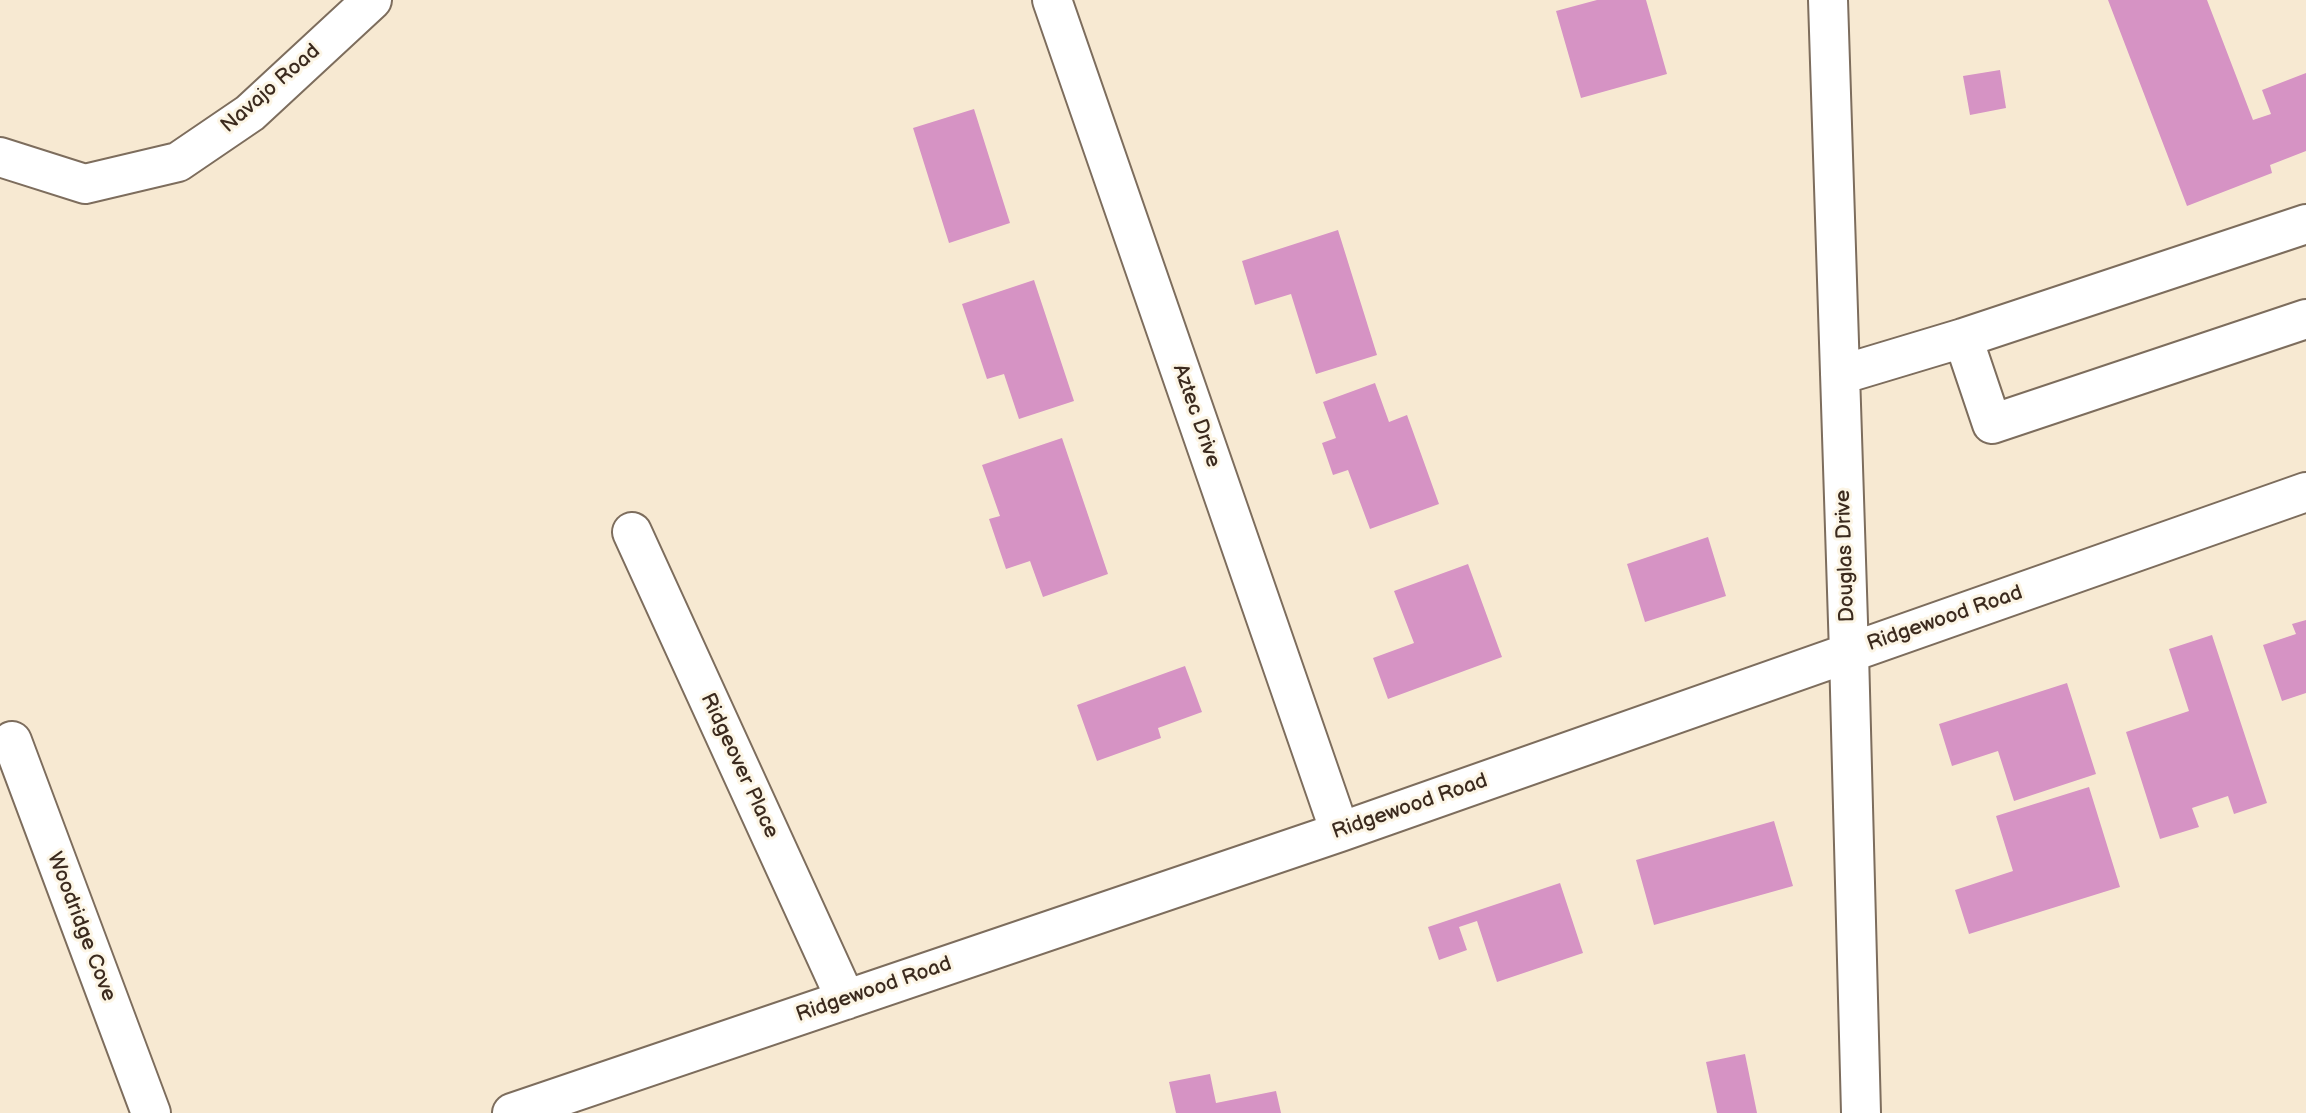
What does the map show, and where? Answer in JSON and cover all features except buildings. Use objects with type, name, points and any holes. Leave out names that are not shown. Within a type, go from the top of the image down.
[{"type":"street","name":"Navajo Road","points":[[0,157],[85,184],[178,162],[250,113],[372,0]]},
{"type":"street","name":"Aztec Drive","points":[[1052,0],[1340,832]]},
{"type":"street","name":"Douglas Drive","points":[[1828,0],[1861,1113]]},
{"type":"street","points":[[1840,374],[1963,338],[2306,224]]},
{"type":"street","points":[[1963,338],[1992,424],[2306,320]]},
{"type":"street","name":"Ridgewood Road","points":[[512,1113],[1340,832],[2306,492]]},
{"type":"street","name":"Ridgeover Place","points":[[632,532],[846,1000]]},
{"type":"street","name":"Woodridge Cove","points":[[12,741],[151,1113]]}]
